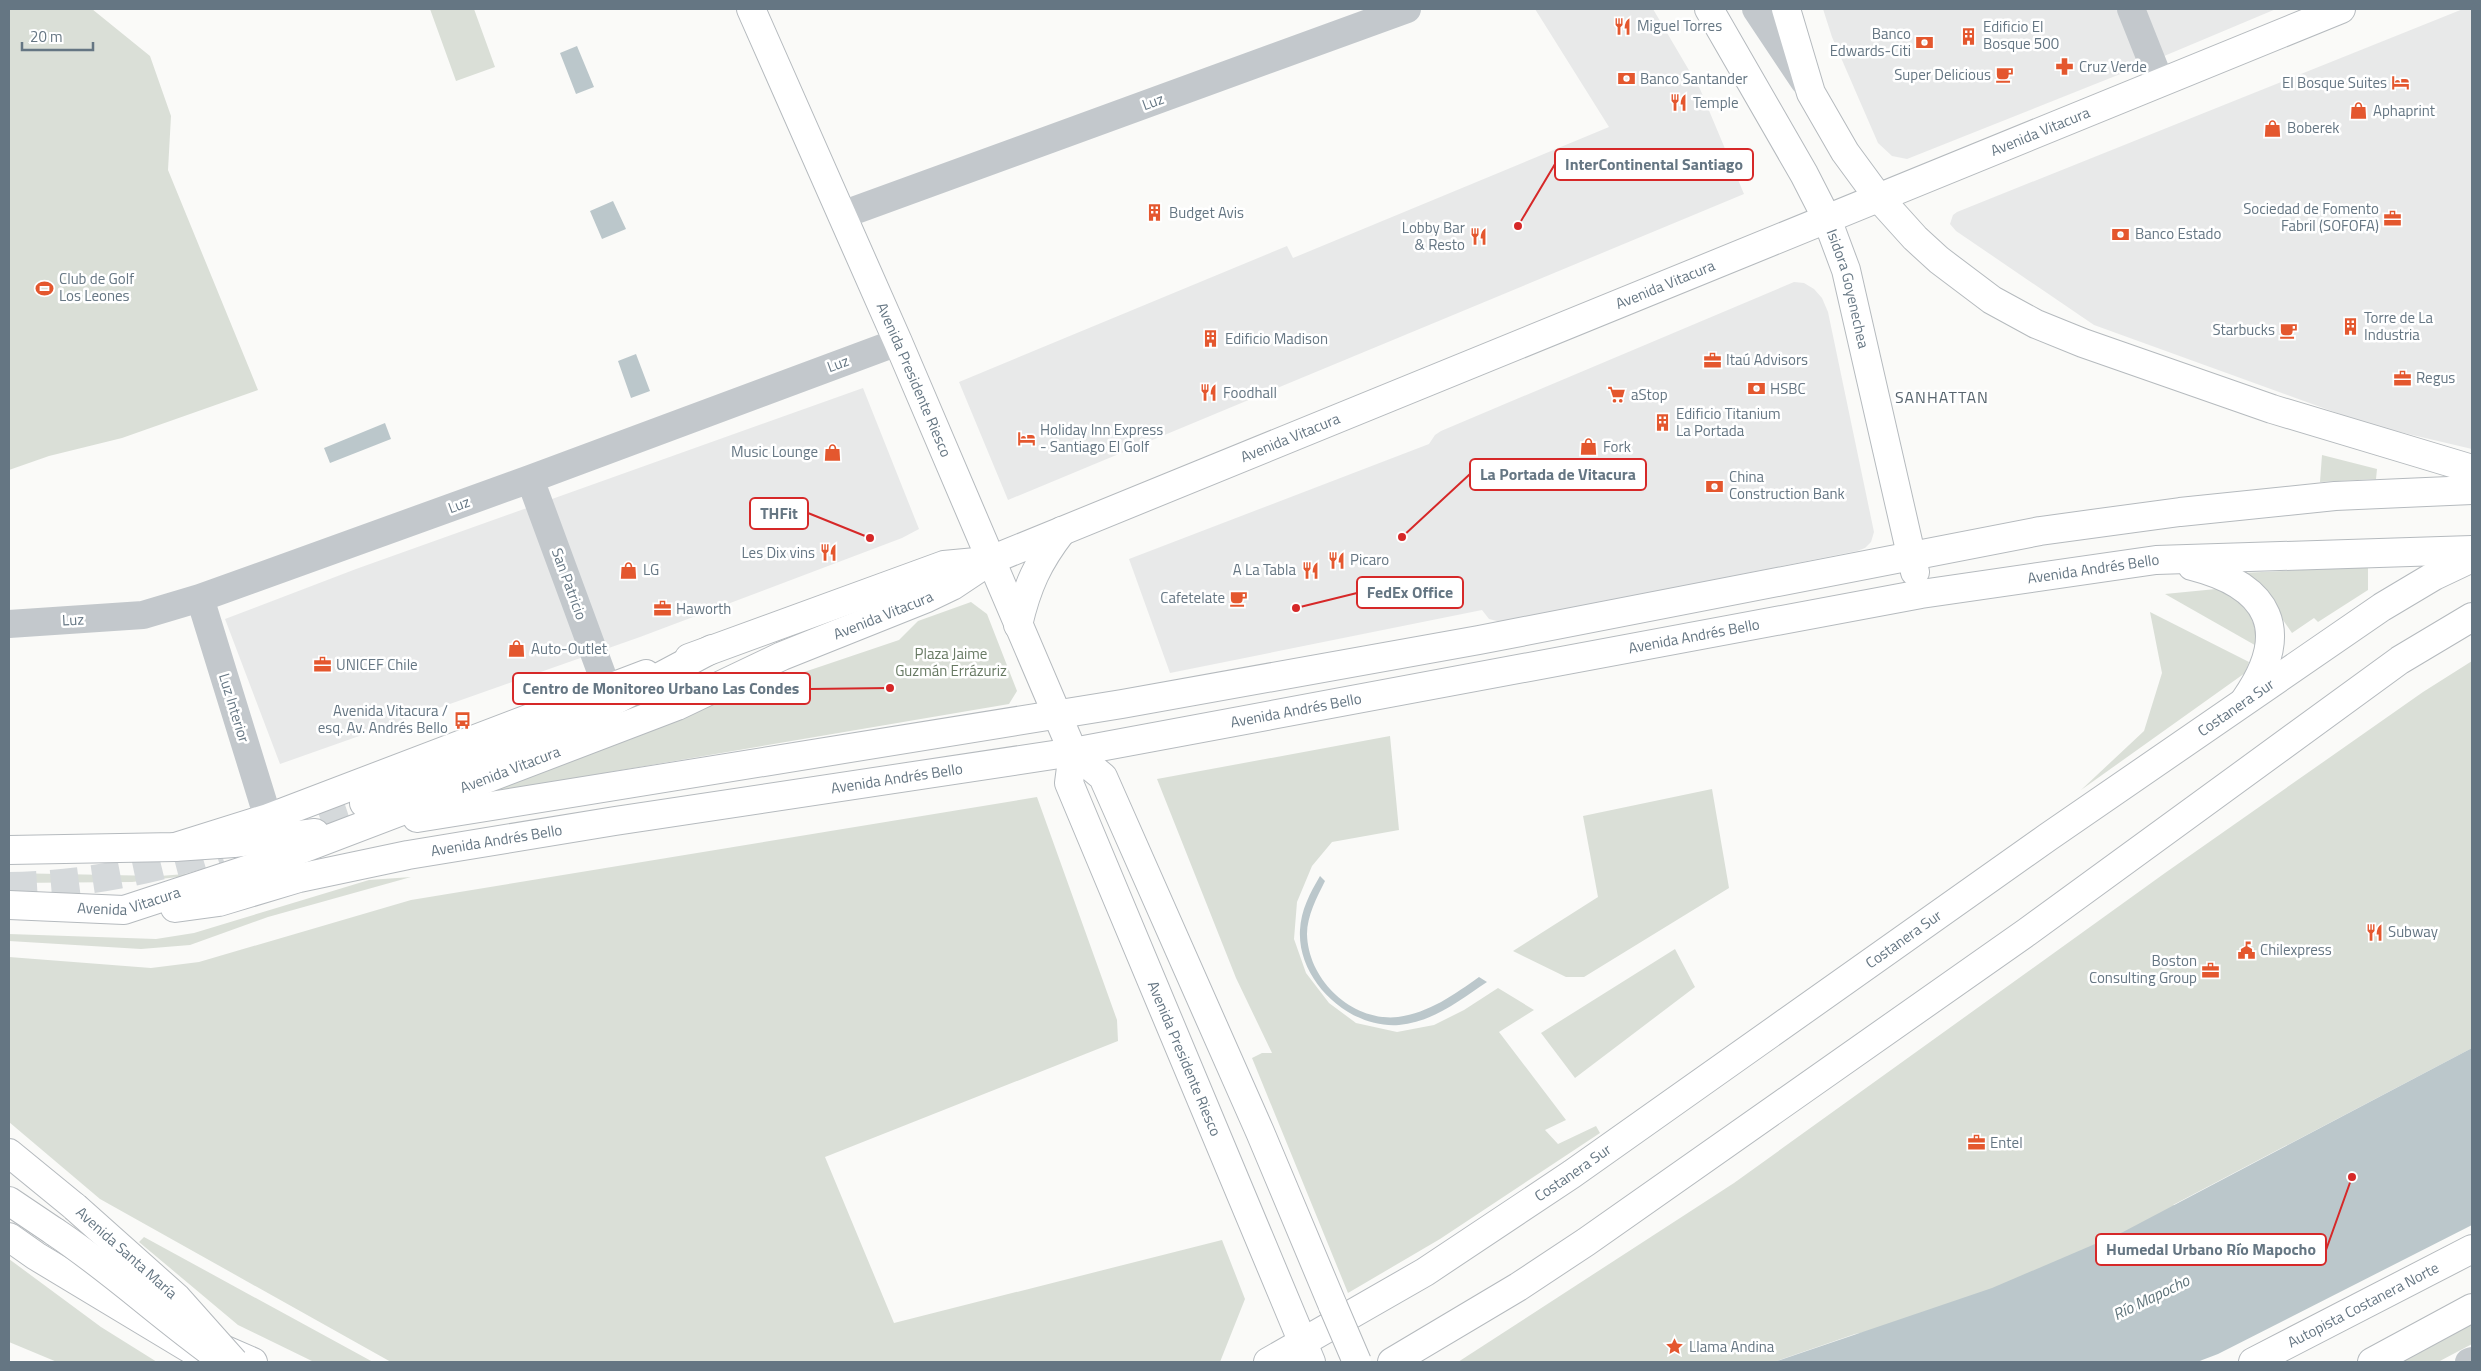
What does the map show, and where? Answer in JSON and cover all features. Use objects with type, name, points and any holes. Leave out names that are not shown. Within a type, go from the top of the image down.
[{"type":"main road","name":"Avenida Presidente Riesco","points":[[751,9],[898,342],[1072,752],[1103,778],[1260,1132],[1333,1306]]},
{"type":"main road","name":"Isidora Goyenechea","points":[[1709,9],[1804,174],[1827,219],[1846,270],[1921,594]]},
{"type":"main road","points":[[1786,9],[1811,93],[1845,152],[1878,196],[1915,238],[1939,260],[1992,300],[2036,324],[2083,343],[2272,409],[2472,469]]},
{"type":"main road","name":"Avenida Vitacura","points":[[9,905],[124,910],[255,867],[363,815],[698,698],[756,667],[927,598],[952,586],[991,560],[1827,219],[1878,196],[2341,9]]},
{"type":"main road","points":[[175,847],[242,842],[363,815],[1056,715],[1479,640],[2040,531],[2180,512],[2335,496],[2472,490]]},
{"type":"main road","points":[[1018,625],[1032,577],[1042,558],[1062,531]]},
{"type":"main road","name":"Avenida Andrés Bello","points":[[124,910],[160,910],[219,902],[299,878],[408,855],[614,820],[1072,752],[1921,594],[2156,560],[2472,550]]},
{"type":"main road","name":"Costanera Sur","points":[[1268,1362],[1307,1353],[1572,1174],[2048,837],[2240,707],[2382,607],[2434,576],[2472,558]]},
{"type":"main road","name":"Avenida Vitacura","points":[[9,850],[175,847],[268,818],[607,688],[944,565],[991,560]]},
{"type":"main road","points":[[2156,560],[2179,562],[2213,571],[2233,580],[2250,592],[2264,609],[2270,627],[2266,661],[2240,707]]},
{"type":"main road","points":[[1392,1362],[1518,1287],[1594,1237],[2027,932],[2400,660],[2472,617]]},
{"type":"main road","points":[[363,815],[599,709],[712,649]]},
{"type":"main road","name":"Avenida Presidente Riesco","points":[[1072,752],[1069,783],[1307,1353]]},
{"type":"main road","name":"Avenida Santa María","points":[[9,1153],[75,1206],[177,1298],[234,1362]]},
{"type":"main road","points":[[9,1201],[114,1274],[170,1322],[225,1362]]},
{"type":"main road","points":[[9,1236],[92,1290],[213,1362]]},
{"type":"main road","name":"Autopista Costanera Norte","points":[[2253,1362],[2472,1249]]},
{"type":"main road","points":[[92,1290],[253,1362]]},
{"type":"main road","points":[[1333,1306],[1344,1362]]},
{"type":"main road","points":[[1333,1306],[1357,1362]]},
{"type":"main road","points":[[2372,1362],[2472,1308]]},
{"type":"street","name":"Luz","points":[[842,215],[1407,9]]},
{"type":"street","points":[[1756,9],[1811,93]]},
{"type":"street","points":[[2132,9],[2160,82]]},
{"type":"street","name":"Luz","points":[[9,624],[133,616],[200,598],[530,479],[898,342]]},
{"type":"street","name":"San Patricio","points":[[530,479],[607,688]]},
{"type":"street","name":"Luz Interior","points":[[200,598],[268,818]]},
{"type":"shaded area","points":[[1535,9],[1653,9],[1700,89],[1744,194],[1008,500],[959,382],[1287,246],[1293,258],[1609,127]]},
{"type":"shaded area","points":[[1823,9],[2276,9],[2138,67],[1907,159],[1892,156],[1878,143],[1832,37]]},
{"type":"shaded area","points":[[2463,9],[2472,9],[2472,449],[2370,425],[2094,325],[1956,231],[1950,224],[1953,215],[1957,212]]},
{"type":"shaded area","name":"Edificio Titanium La Portada","points":[[1794,282],[1804,283],[1814,289],[1822,298],[1828,312],[1874,532],[1871,542],[1865,548],[1507,621],[1489,619],[1482,610],[1170,673],[1129,559],[1429,444],[1435,435],[1441,431]]},
{"type":"shaded area","points":[[863,388],[919,529],[902,538],[640,637],[280,764],[225,619],[356,569]]},
{"type":"green space","points":[[9,9],[92,9],[150,56],[171,116],[168,170],[258,390],[122,438],[49,456],[9,470]]},
{"type":"green space","points":[[430,9],[474,9],[495,67],[456,81]]},
{"type":"green space","points":[[2322,455],[2377,469],[2376,479],[2320,482]]},
{"type":"green space","points":[[2368,567],[2368,590],[2318,622],[2314,618],[2292,633],[2263,591],[2241,573]]},
{"type":"green space","points":[[2216,589],[2236,599],[2248,611],[2260,648],[2165,594]]},
{"type":"green space","name":"Plaza Jaime Guzmán Errázuriz","points":[[971,602],[987,614],[1017,691],[1009,704],[475,795],[624,733],[899,640],[918,621]]},
{"type":"green space","points":[[2150,612],[2249,662],[2245,673],[2081,790],[2144,731],[2162,673]]},
{"type":"green space","points":[[2472,661],[2472,1048],[2173,1205],[2472,1219],[1855,1334],[1774,1362],[1458,1362],[1734,1183],[2165,873],[2423,692]]},
{"type":"green space","points":[[1390,736],[1399,830],[1332,842],[1312,866],[1297,902],[1294,939],[1306,973],[1329,1003],[1356,1023],[1397,1032],[1434,1025],[1464,1010],[1498,988],[1534,1010],[1499,1032],[1566,1120],[1545,1130],[1558,1144],[1596,1126],[1600,1133],[1440,1239],[1348,1293],[1252,1058],[1262,1053],[1272,1053],[1236,978],[1157,779]]},
{"type":"green space","points":[[1712,789],[1729,888],[1584,977],[1566,977],[1513,951],[1598,897],[1583,816]]},
{"type":"green space","points":[[1037,797],[1117,1020],[1118,1041],[825,1157],[894,1323],[1222,1240],[1245,1299],[1220,1362],[391,1362],[100,1199],[9,1122],[9,957],[151,968],[199,962],[411,900]]},
{"type":"green space","points":[[9,873],[160,876],[197,873],[188,876],[132,882],[9,883]]},
{"type":"green space","points":[[411,877],[268,917],[190,945],[141,949],[9,941],[9,934],[156,939],[194,933],[369,880]]},
{"type":"green space","points":[[1675,949],[1695,987],[1575,1078],[1541,1033]]},
{"type":"green space","points":[[144,1237],[373,1362],[314,1362],[238,1325],[139,1242]]},
{"type":"green space","points":[[9,1259],[101,1327],[157,1362],[57,1362],[9,1342]]},
{"type":"green space","points":[[2472,1324],[2472,1344],[2438,1362],[2402,1362]]},
{"type":"water","points":[[577,46],[594,87],[576,94],[560,53]]},
{"type":"water","points":[[613,201],[626,229],[602,239],[590,211]]},
{"type":"water","points":[[636,354],[650,391],[631,398],[618,361]]},
{"type":"water","points":[[385,423],[391,439],[330,463],[324,448]]},
{"type":"water","points":[[1320,876],[1325,881],[1313,907],[1307,927],[1309,951],[1315,967],[1324,982],[1349,1005],[1365,1013],[1381,1017],[1398,1017],[1431,1007],[1479,977],[1487,982],[1435,1015],[1411,1023],[1399,1025],[1380,1024],[1362,1019],[1345,1010],[1330,998],[1317,983],[1307,966],[1301,949],[1300,930],[1302,916]]},
{"type":"water","name":"Río Mapocho","points":[[2472,1048],[2472,1225],[2218,1354],[2197,1362],[1774,1362],[1992,1288],[2123,1232]]},
{"type":"tunnel","points":[[280,831],[364,803]]},
{"type":"tunnel","points":[[9,886],[89,880],[168,864],[220,849]]},
{"type":"place","name":"Miguel Torres","points":[[1623,26]]},
{"type":"place","name":"Edificio El Bosque 500","points":[[1969,36]]},
{"type":"place","name":"Banco Edwards-Citi","points":[[1925,43]]},
{"type":"place","name":"Cruz Verde","points":[[2065,67]]},
{"type":"place","name":"Super Delicious","points":[[2005,75]]},
{"type":"place","name":"Banco Santander","points":[[1626,79]]},
{"type":"place","name":"El Bosque Suites","points":[[2401,83]]},
{"type":"place","name":"Temple","points":[[1679,103]]},
{"type":"place","name":"Aphaprint","points":[[2359,111]]},
{"type":"place","name":"Boberek","points":[[2273,128]]},
{"type":"place","name":"Budget Avis","points":[[1155,213]]},
{"type":"place","name":"Sociedad de Fomento Fabril (SOFOFA)","points":[[2393,218]]},
{"type":"place","name":"InterContinental Santiago","points":[[1518,226]]},
{"type":"place","name":"Banco Estado","points":[[2121,234]]},
{"type":"place","name":"Lobby Bar & Resto","points":[[1479,237]]},
{"type":"place","name":"Club de Golf Los Leones","points":[[45,288]]},
{"type":"place","name":"Torre de La Industria","points":[[2350,327]]},
{"type":"place","name":"Starbucks","points":[[2289,330]]},
{"type":"place","name":"Edificio Madison","points":[[1211,339]]},
{"type":"place","name":"Itaú Advisors","points":[[1712,360]]},
{"type":"place","name":"Regus","points":[[2402,378]]},
{"type":"place","name":"HSBC","points":[[1756,389]]},
{"type":"place","name":"Foodhall","points":[[1209,393]]},
{"type":"place","name":"aStop","points":[[1617,395]]},
{"type":"place","name":"Edificio Titanium La Portada","points":[[1662,423]]},
{"type":"place","name":"Holiday Inn Express - Santiago El Golf","points":[[1026,439]]},
{"type":"place","name":"Fork","points":[[1589,447]]},
{"type":"place","name":"Music Lounge","points":[[832,452]]},
{"type":"place","name":"China Construction Bank","points":[[1715,486]]},
{"type":"place","name":"La Portada de Vitacura","points":[[1402,537]]},
{"type":"place","name":"THFit","points":[[870,538]]},
{"type":"place","name":"Les Dix vins","points":[[829,553]]},
{"type":"place","name":"Picaro","points":[[1336,560]]},
{"type":"place","name":"LG","points":[[629,570]]},
{"type":"place","name":"A La Tabla","points":[[1310,570]]},
{"type":"place","name":"Cafetelate","points":[[1239,598]]},
{"type":"place","name":"FedEx Office","points":[[1296,608]]},
{"type":"place","name":"Haworth","points":[[662,609]]},
{"type":"place","name":"Auto-Outlet","points":[[517,649]]},
{"type":"place","name":"UNICEF Chile","points":[[322,665]]},
{"type":"place","name":"Centro de Monitoreo Urbano Las Condes","points":[[890,688]]},
{"type":"place","name":"Avenida Vitacura / esq. Av. Andrés Bello","points":[[462,720]]},
{"type":"place","name":"Subway","points":[[2374,932]]},
{"type":"place","name":"Chilexpress","points":[[2246,950]]},
{"type":"place","name":"Boston Consulting Group","points":[[2211,970]]},
{"type":"place","name":"Entel","points":[[1976,1143]]},
{"type":"place","name":"Humedal Urbano Río Mapocho","points":[[2352,1177]]},
{"type":"place","name":"Llama Andina","points":[[1675,1347]]},
{"type":"district","name":"SANHATTAN","points":[[1942,397]]}]
